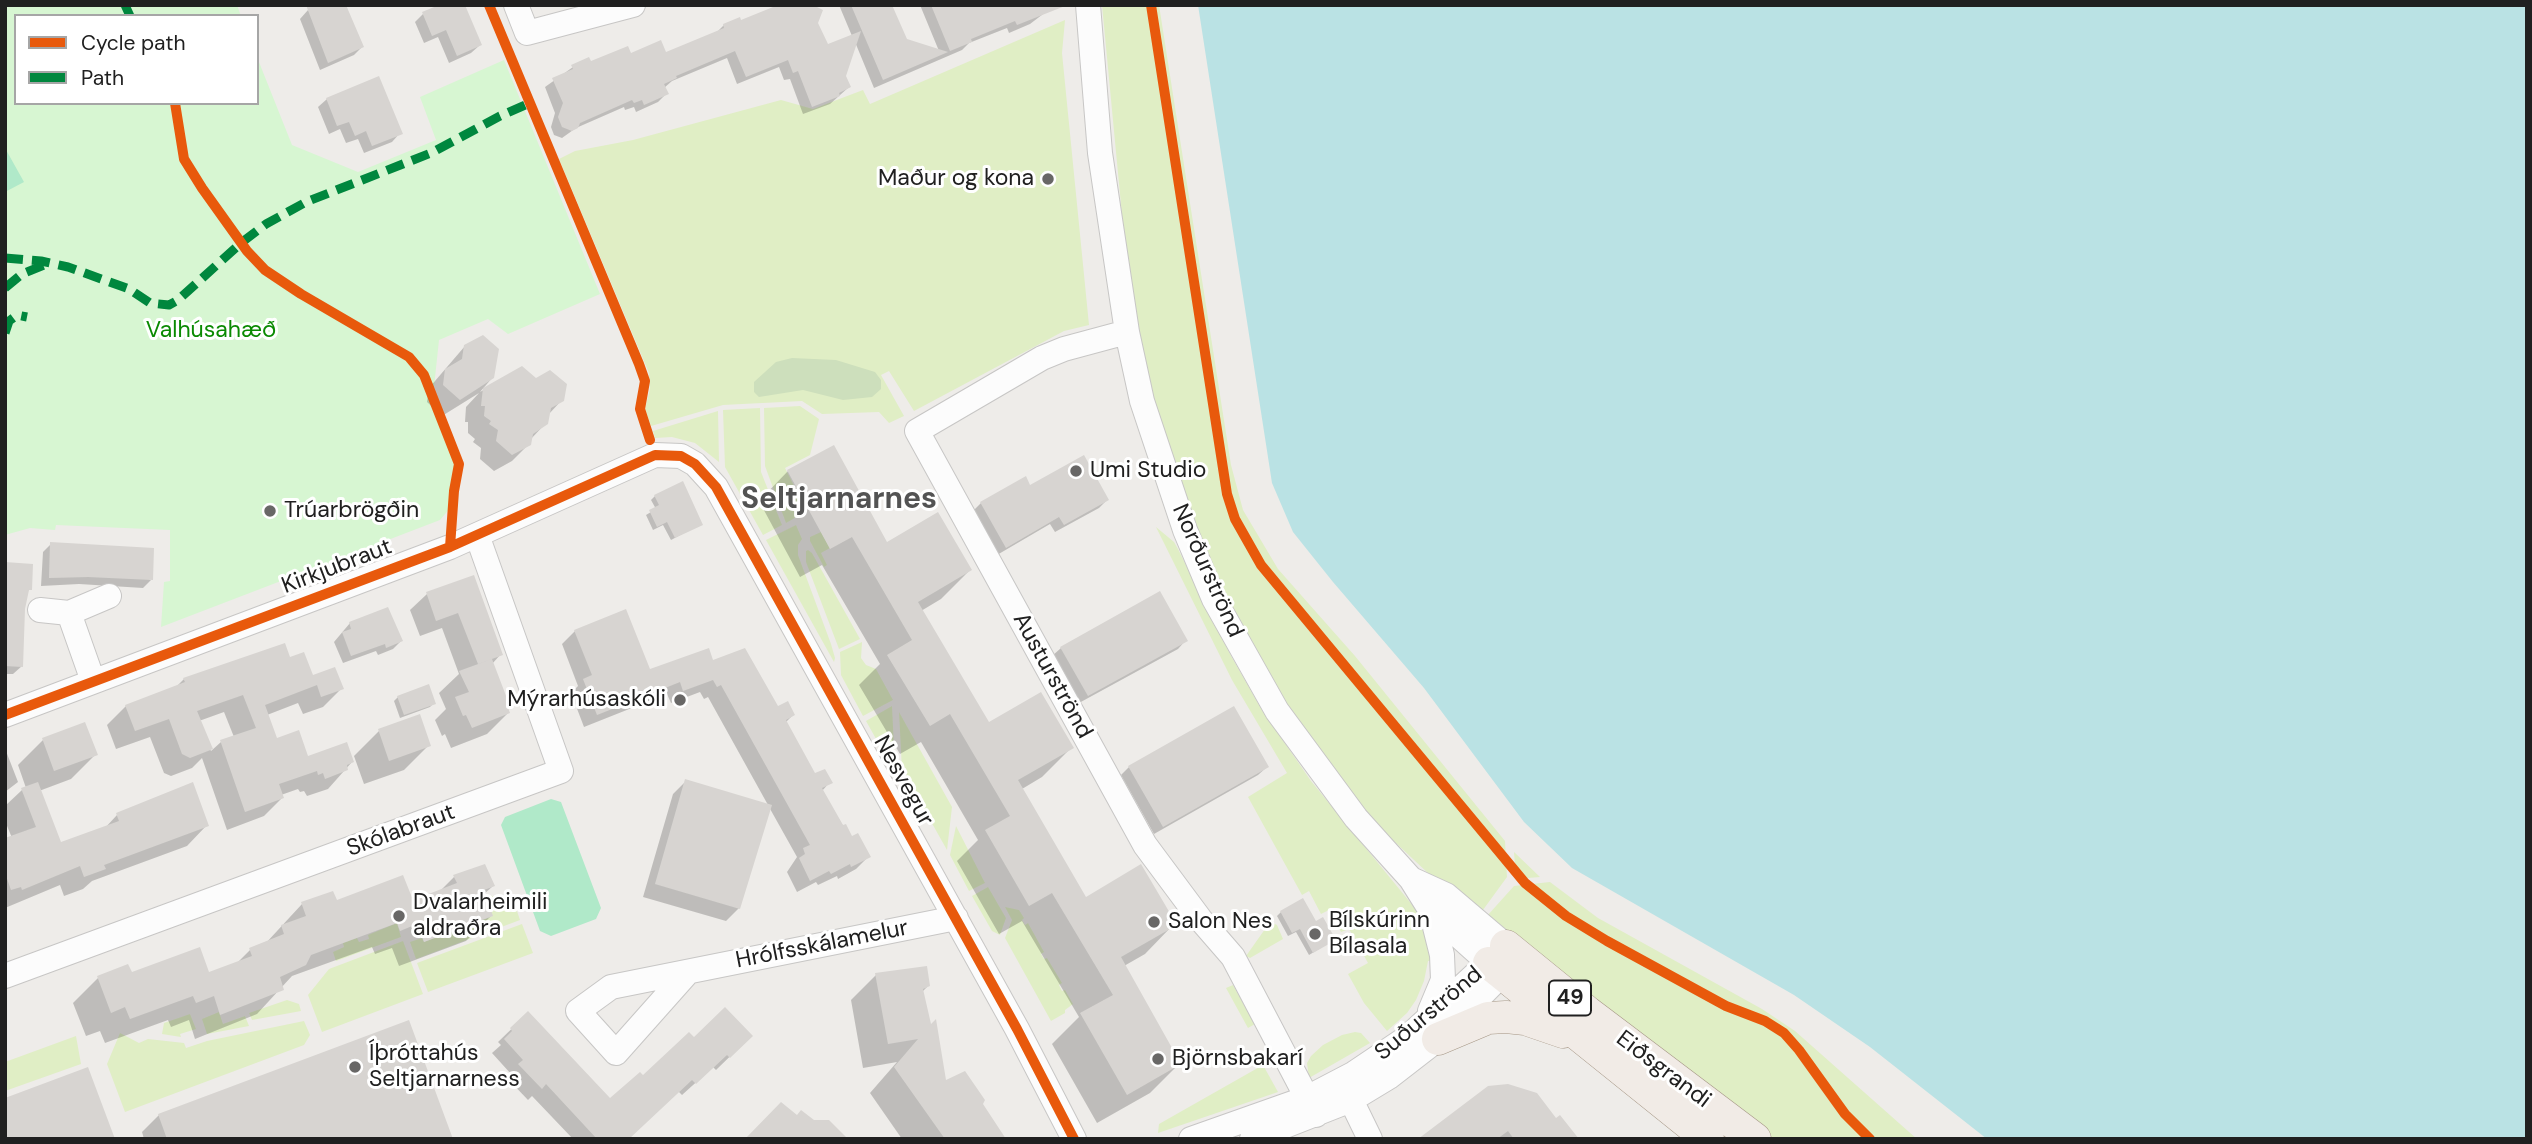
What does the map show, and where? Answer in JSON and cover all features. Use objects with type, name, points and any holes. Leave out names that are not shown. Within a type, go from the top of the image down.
[{"type":"main road","name":"Eiðsgrandi","points":[[1504,960],[1588,1043],[1709,1139]]},
{"type":"main road","name":"Eiðsgrandi","points":[[1504,960],[1596,1020],[1755,1139]]},
{"type":"main road","name":"49","points":[[1432,1030],[1488,1018],[1506,1017],[1545,1024],[1588,1043]]},
{"type":"street","points":[[516,5],[527,33],[633,5]]},
{"type":"street","name":"Norðurströnd","points":[[1088,5],[1100,153],[1127,332],[1142,401],[1162,468],[1214,598],[1278,711],[1356,818],[1411,879],[1431,911],[1504,960]]},
{"type":"street","name":"Austurströnd","points":[[1127,332],[1064,349],[1042,358],[917,431],[1143,842],[1200,919],[1233,957],[1312,1107]]},
{"type":"street","name":"Kirkjubraut","points":[[5,715],[477,535],[655,455],[681,456]]},
{"type":"street","name":"Nesvegur","points":[[681,456],[695,464],[716,488],[956,918],[1074,1139]]},
{"type":"street","name":"Skólabraut","points":[[5,976],[561,771],[477,535]]},
{"type":"street","points":[[40,610],[69,613],[109,596]]},
{"type":"street","points":[[69,613],[93,681]]},
{"type":"street","name":"Norðurströnd","points":[[1411,879],[1446,895],[1504,960]]},
{"type":"street","points":[[1431,911],[1442,955],[1443,980],[1436,1001],[1432,1030]]},
{"type":"street","name":"Hrólfsskálamelur","points":[[688,972],[956,918]]},
{"type":"street","name":"Suðurströnd","points":[[1191,1139],[1312,1107],[1351,1100],[1389,1077],[1432,1030],[1504,960]]},
{"type":"street","name":"Suðurströnd","points":[[1252,1139],[1312,1107],[1353,1074],[1408,1037],[1432,1030]]},
{"type":"street","points":[[1351,1100],[1370,1139]]},
{"type":"green space","name":"Valhúsahæð","points":[[5,5],[237,5],[240,14],[14,14],[14,105],[259,105],[259,62],[292,145],[358,172],[436,140],[420,97],[504,60],[600,294],[508,334],[488,319],[439,340],[434,387],[425,390],[456,463],[451,507],[440,520],[161,627],[164,582],[170,581],[170,530],[56,525],[55,530],[30,528],[5,535]]},
{"type":"green space","points":[[1102,5],[1159,5],[1231,465],[1243,510],[1278,569],[1355,656],[1505,841],[1507,877],[1480,914],[1429,874],[1383,831],[1346,789],[1274,687],[1226,596],[1185,500],[1142,353],[1126,257]]},
{"type":"green space","points":[[1065,20],[1062,53],[1089,325],[1064,331],[914,411],[889,371],[881,375],[904,416],[889,423],[879,412],[822,414],[802,401],[723,405],[651,426],[645,409],[650,389],[649,373],[559,159],[575,151],[633,140],[781,100],[813,109],[863,90],[870,104]]},
{"type":"green space","points":[[5,148],[24,182],[5,192]]},
{"type":"green space","points":[[792,358],[836,360],[875,372],[881,380],[881,389],[872,397],[843,400],[803,390],[759,397],[754,392],[754,382],[776,362]]},
{"type":"green space","points":[[800,406],[819,419],[810,455],[785,468],[807,511],[786,523],[765,466],[764,408]]},
{"type":"green space","points":[[760,408],[761,472],[782,525],[763,535],[725,467],[723,410]]},
{"type":"green space","points":[[718,411],[719,462],[695,443],[672,437],[655,438],[653,431]]},
{"type":"green space","points":[[796,525],[802,539],[798,545],[798,555],[831,644],[834,662],[766,540]]},
{"type":"green space","points":[[1156,527],[1174,542],[1230,654],[1262,710],[1311,781],[1427,923],[1436,961],[1428,961],[1416,1000],[1407,1013],[1387,1031],[1364,1003],[1348,974],[1368,963],[1349,929],[1341,932],[1329,910],[1321,914],[1309,891],[1302,895],[1248,797],[1287,773],[1232,680]]},
{"type":"green space","points":[[821,532],[830,548],[821,553],[827,565],[824,567],[810,541],[810,537]]},
{"type":"green space","points":[[808,550],[860,639],[839,649],[806,562]]},
{"type":"green space","points":[[862,642],[861,658],[866,665],[876,669],[893,700],[863,716],[841,675],[840,652]]},
{"type":"green space","points":[[892,706],[895,767],[893,769],[866,721]]},
{"type":"green space","points":[[899,712],[952,807],[947,850],[902,770]]},
{"type":"green space","points":[[551,799],[561,802],[601,908],[596,919],[551,936],[540,931],[501,825],[505,817]]},
{"type":"green space","points":[[956,826],[985,883],[969,891],[950,855]]},
{"type":"green space","points":[[1514,852],[1540,877],[1516,879]]},
{"type":"green space","points":[[1550,882],[1598,918],[1762,1009],[1795,1031],[1917,1139],[1772,1139],[1738,1116],[1487,916],[1514,886]]},
{"type":"green space","points":[[988,887],[1006,918],[1000,935],[992,931],[972,896]]},
{"type":"green space","points":[[485,894],[514,902],[520,920],[416,959],[410,942],[422,938],[424,942],[492,916]]},
{"type":"green space","points":[[1005,907],[1019,910],[1024,918],[1022,920],[1025,925],[1028,923],[1044,952],[1041,954],[1044,959],[1047,958],[1062,983],[1059,985],[1062,991],[1065,990],[1073,1004],[1065,1013],[1051,1021],[1005,938],[1012,920]]},
{"type":"green space","points":[[1270,922],[1277,925],[1283,939],[1250,958],[1246,956]]},
{"type":"green space","points":[[397,923],[401,937],[336,961],[333,952],[344,947],[343,943],[357,938],[359,942],[369,939],[368,935]]},
{"type":"green space","points":[[522,924],[533,953],[428,992],[417,963]]},
{"type":"green space","points":[[403,941],[423,994],[322,1032],[308,995],[329,969]]},
{"type":"green space","points":[[1233,985],[1255,1024],[1248,1028],[1226,988]]},
{"type":"green space","points":[[287,1000],[299,1004],[301,1011],[252,1020],[249,1013]]},
{"type":"green space","points":[[219,1012],[223,1024],[245,1016],[249,1026],[207,1034],[202,1019]]},
{"type":"green space","points":[[190,1014],[196,1029],[180,1034],[181,1037],[162,1034],[164,1023]]},
{"type":"green space","points":[[304,1021],[310,1035],[304,1045],[125,1112],[107,1064],[120,1033],[139,1043],[148,1039],[184,1043],[186,1048],[207,1041]]},
{"type":"green space","points":[[1361,1033],[1370,1043],[1309,1078],[1307,1063],[1311,1056],[1323,1045],[1342,1035]]},
{"type":"green space","points":[[76,1036],[81,1064],[5,1091],[5,1062]]},
{"type":"green space","points":[[1263,1065],[1278,1092],[1158,1133],[1159,1124]]},
{"type":"water","points":[[1198,5],[2527,5],[2527,1139],[1987,1139],[1870,1047],[1794,995],[1572,868],[1524,822],[1424,688],[1293,532],[1272,483]]},
{"type":"building","points":[[306,5],[346,5],[364,47],[328,63]]},
{"type":"building","points":[[439,5],[465,5],[482,45],[457,56],[446,30],[432,36],[422,12]]},
{"type":"building","points":[[778,5],[813,5],[823,10],[818,23],[828,44],[861,31],[846,76],[851,87],[839,93],[840,96],[812,107],[798,71],[793,73],[788,60],[746,77],[735,51],[676,76],[677,78],[664,84],[669,94],[644,105],[642,100],[634,103],[632,100],[580,123],[578,128],[572,131],[562,127],[558,117],[563,103],[552,78],[573,69],[571,65],[589,57],[591,61],[628,46],[631,53],[661,40],[666,52],[724,28],[723,24]]},
{"type":"building","points":[[851,5],[892,5],[907,39],[948,52],[883,80]]},
{"type":"building","points":[[931,5],[1065,6],[1017,25],[1015,21],[950,51]]},
{"type":"building","points":[[379,76],[403,134],[372,146],[366,131],[355,136],[349,122],[337,126],[326,98]]},
{"type":"building","points":[[483,335],[499,349],[494,378],[460,400],[443,385],[445,369],[462,359],[464,345]]},
{"type":"building","points":[[522,366],[536,378],[550,370],[567,384],[564,401],[551,408],[548,424],[533,434],[531,445],[512,455],[496,441],[498,430],[489,424],[491,421],[484,416],[485,406],[481,406],[483,388]]},
{"type":"building","points":[[834,445],[887,542],[938,512],[972,570],[918,602],[989,722],[1041,692],[1074,748],[1018,780],[1086,897],[1141,864],[1177,925],[1121,957],[1181,1064],[1127,1095],[1080,1013],[1113,995],[1052,893],[1029,906],[985,830],[1010,816],[950,714],[930,726],[887,655],[912,640],[852,537],[830,549],[787,470]]},
{"type":"building","points":[[1084,455],[1109,500],[1064,525],[1059,517],[1006,548],[980,502],[1026,476],[1030,485]]},
{"type":"building","points":[[683,481],[703,525],[675,538],[667,522],[657,527],[649,510],[659,505],[654,495]]},
{"type":"building","points":[[50,542],[154,548],[153,580],[49,578]]},
{"type":"building","points":[[5,562],[33,564],[32,590],[29,590],[25,609],[23,667],[5,666]]},
{"type":"building","points":[[474,575],[503,655],[478,664],[458,613],[436,621],[426,592]]},
{"type":"building","points":[[1160,591],[1188,641],[1088,696],[1060,647]]},
{"type":"building","points":[[388,607],[403,641],[386,648],[385,644],[351,656],[342,632],[351,629],[349,622]]},
{"type":"building","points":[[626,609],[650,669],[709,648],[713,660],[745,648],[778,706],[788,701],[795,715],[786,720],[815,773],[825,769],[833,783],[822,788],[843,825],[846,824],[852,836],[858,833],[871,857],[831,874],[829,871],[810,881],[799,858],[805,854],[803,848],[810,845],[721,685],[717,687],[713,680],[683,691],[680,682],[597,715],[583,679],[592,675],[574,630]]},
{"type":"building","points":[[285,643],[290,657],[304,652],[313,675],[335,667],[344,689],[321,697],[317,685],[265,705],[277,738],[299,730],[308,756],[347,742],[354,762],[347,765],[348,770],[325,779],[323,773],[318,775],[317,771],[279,784],[284,798],[245,812],[220,740],[256,728],[243,695],[197,711],[213,749],[190,758],[182,754],[169,719],[135,731],[125,705],[185,682],[183,678]]},
{"type":"building","points":[[492,659],[510,713],[472,728],[466,715],[463,716],[455,697],[469,692],[459,671]]},
{"type":"building","points":[[429,684],[436,704],[404,715],[397,696]]},
{"type":"building","points":[[1234,706],[1269,767],[1163,827],[1128,766]]},
{"type":"building","points":[[420,714],[431,746],[389,761],[378,729]]},
{"type":"building","points":[[85,722],[98,755],[54,771],[42,738]]},
{"type":"building","points":[[685,779],[772,805],[740,909],[655,884]]},
{"type":"building","points":[[38,782],[61,842],[119,821],[116,813],[193,782],[209,826],[104,865],[106,869],[84,877],[80,866],[22,890],[21,887],[11,890],[5,873],[5,838],[36,827],[21,788]]},
{"type":"building","points":[[485,864],[495,886],[484,890],[493,916],[424,942],[417,924],[400,931],[397,923],[311,955],[306,965],[280,977],[284,990],[220,1015],[214,996],[196,1003],[193,996],[130,1019],[125,1007],[111,1013],[97,976],[128,964],[132,972],[200,947],[209,972],[252,956],[249,948],[284,934],[281,925],[306,916],[301,902],[333,891],[337,900],[403,875],[413,900],[457,883],[453,875]]},
{"type":"building","points":[[1303,898],[1316,921],[1323,917],[1336,940],[1313,953],[1300,929],[1292,933],[1280,911]]},
{"type":"building","points":[[927,966],[930,986],[923,989],[931,1024],[936,1019],[946,1080],[965,1071],[985,1100],[983,1104],[1006,1139],[945,1139],[894,1067],[918,1039],[888,1044],[875,973]]},
{"type":"building","points":[[725,1007],[753,1036],[730,1058],[727,1055],[696,1084],[692,1080],[629,1139],[597,1139],[546,1084],[542,1089],[518,1064],[523,1060],[504,1039],[512,1031],[510,1028],[528,1011],[610,1098],[640,1072],[643,1075],[689,1032],[694,1037]]},
{"type":"building","name":"Íþróttahús Seltjarnarness","points":[[409,1020],[453,1139],[167,1139],[158,1114]]},
{"type":"building","points":[[88,1067],[115,1139],[5,1139],[5,1098]]},
{"type":"building","points":[[1508,1084],[1537,1093],[1556,1118],[1560,1115],[1579,1139],[1514,1139],[1508,1131],[1497,1139],[1418,1139],[1488,1086]]},
{"type":"building","points":[[781,1102],[797,1115],[801,1110],[814,1120],[829,1120],[848,1139],[745,1139]]},
{"type":"marked path","points":[[125,5],[129,14]]},
{"type":"marked path","points":[[5,258],[41,261],[68,267],[129,289],[150,303],[169,305],[266,224],[306,202],[431,153],[530,103]]},
{"type":"marked path","points":[[5,288],[22,274],[49,263]]},
{"type":"marked path","points":[[5,333],[9,321],[17,315],[27,317]]},
{"type":"cycle path","points":[[489,5],[639,364],[645,381],[640,409],[650,440]]},
{"type":"cycle path","points":[[1151,5],[1227,494],[1235,519],[1261,565],[1525,883],[1566,916],[1607,941],[1726,1006],[1765,1021],[1784,1033],[1845,1114],[1870,1139]]},
{"type":"cycle path","points":[[175,105],[184,159],[247,251],[265,270],[301,294],[409,357],[424,375],[459,464],[450,547]]},
{"type":"cycle path","points":[[5,715],[450,547],[655,455],[681,456],[695,464],[716,487],[1017,1029],[1074,1139]]},
{"type":"place","name":"Maður og kona","points":[[1048,179]]},
{"type":"place","name":"Umi Studio","points":[[1076,471]]},
{"type":"place","name":"Trúarbrögðin","points":[[270,511]]},
{"type":"place","name":"Mýrarhúsaskóli","points":[[680,700]]},
{"type":"place","name":"Dvalarheimili aldraðra","points":[[399,916]]},
{"type":"place","name":"Salon Nes","points":[[1154,922]]},
{"type":"place","name":"Bílskúrinn Bílasala","points":[[1315,934]]},
{"type":"place","name":"Björnsbakarí","points":[[1158,1059]]},
{"type":"place","name":"Íþróttahús Seltjarnarness","points":[[355,1067]]},
{"type":"district","name":"Seltjarnarnes","points":[[839,500]]}]
